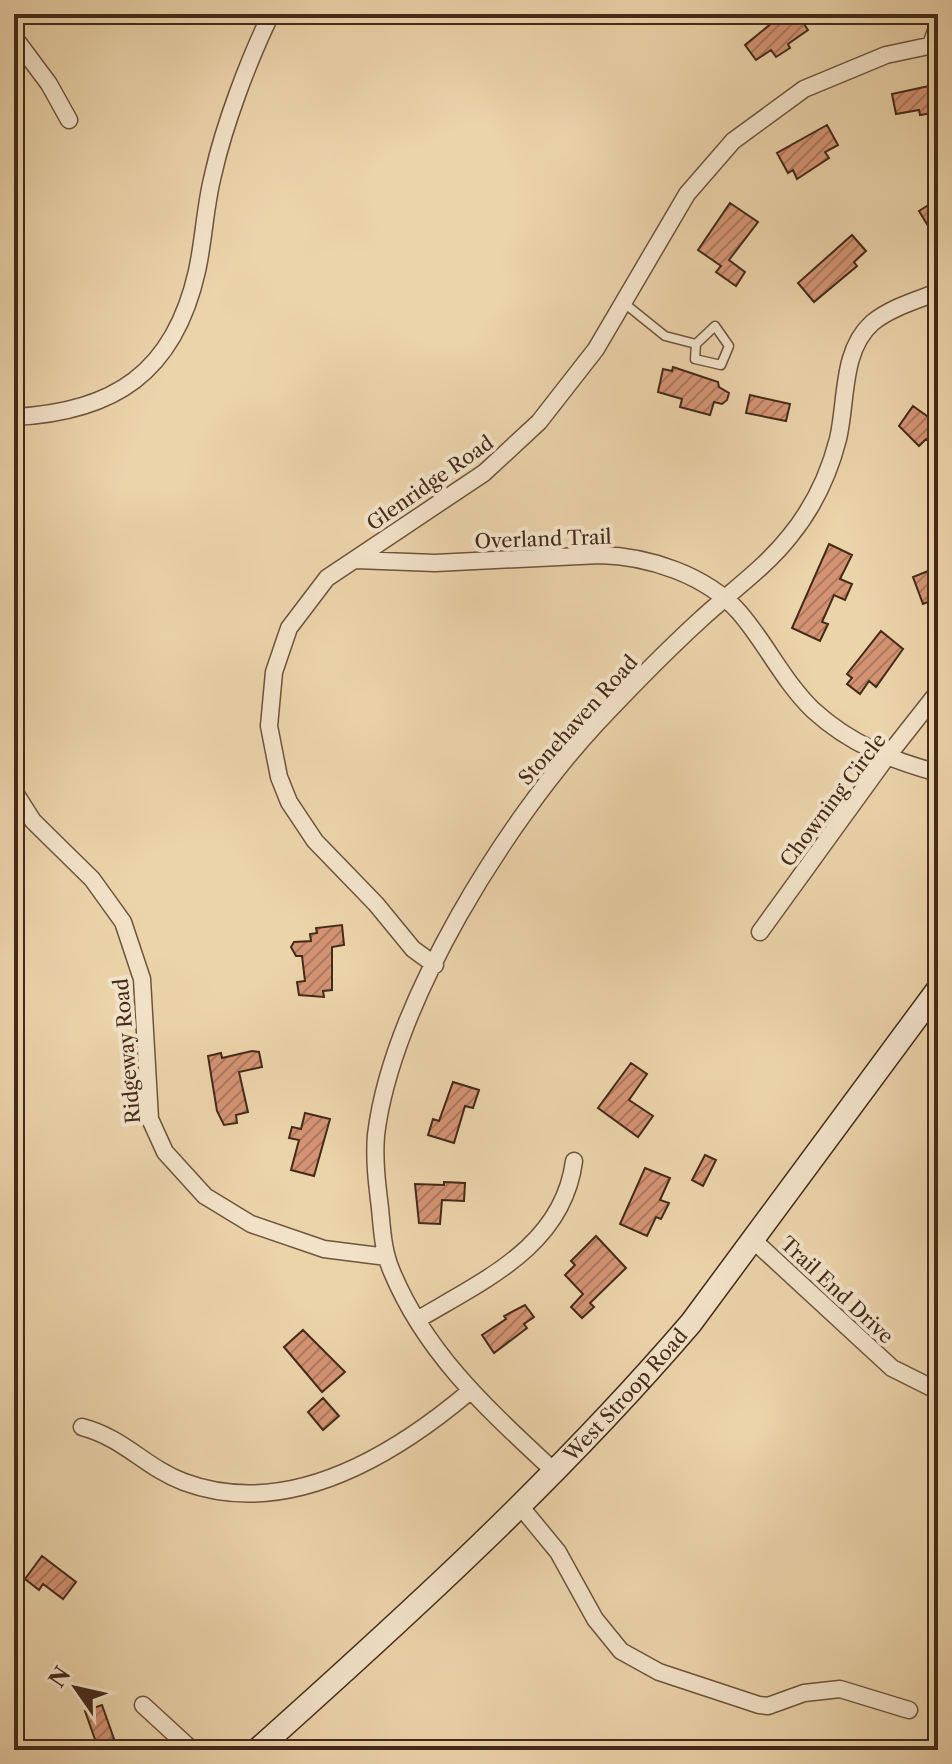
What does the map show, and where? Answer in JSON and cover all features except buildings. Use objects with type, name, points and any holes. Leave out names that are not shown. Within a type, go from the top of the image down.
[{"type":"main road","name":"West Stroop Road","points":[[257,1750],[556,1473],[691,1323],[938,989]]},
{"type":"street","points":[[14,417],[96,404],[134,381],[167,343],[193,283],[220,150],[271,14]]},
{"type":"street","points":[[935,44],[938,25]]},
{"type":"street","points":[[14,37],[42,73],[69,120]]},
{"type":"street","name":"Glenridge Road","points":[[435,965],[413,949],[301,822],[289,802],[272,752],[270,698],[280,647],[301,608],[318,587],[448,499],[512,450],[571,385],[624,303],[687,194],[710,166],[753,124],[791,96],[842,71],[886,55],[935,44]]},
{"type":"street","name":"Stonehaven Road","points":[[387,1257],[375,1171],[380,1114],[405,1032],[435,965],[500,847],[566,759],[643,676],[788,539],[818,493],[838,438],[849,366],[862,334],[882,316],[938,292]]},
{"type":"street","name":"Overland Trail","points":[[356,560],[435,563],[624,556],[672,568],[737,609],[775,666],[816,712],[886,758],[938,773]]},
{"type":"street","name":"Chowning Circle","points":[[760,932],[886,758],[938,692]]},
{"type":"street","name":"Ridgeway Road","points":[[14,791],[33,821],[92,879],[123,922],[142,979],[150,1119],[165,1152],[205,1196],[251,1224],[324,1249],[387,1257]]},
{"type":"street","points":[[417,1320],[507,1264],[549,1228],[568,1195],[574,1161]]},
{"type":"street","name":"Trail End Drive","points":[[752,1239],[870,1350],[911,1380],[938,1391]]},
{"type":"street","points":[[387,1257],[417,1320],[469,1392],[556,1473]]},
{"type":"street","points":[[82,1427],[119,1440],[164,1472],[200,1487],[288,1492],[345,1471],[398,1444],[435,1421],[469,1392]]},
{"type":"street","points":[[521,1507],[558,1552],[607,1637],[637,1662],[759,1705],[768,1706],[821,1689],[840,1689],[909,1710]]},
{"type":"street","points":[[143,1705],[192,1750]]},
{"type":"lane","points":[[624,303],[665,336],[696,344]]},
{"type":"lane","points":[[715,326],[729,346],[727,356],[721,365],[695,359],[696,344],[715,326]]}]
